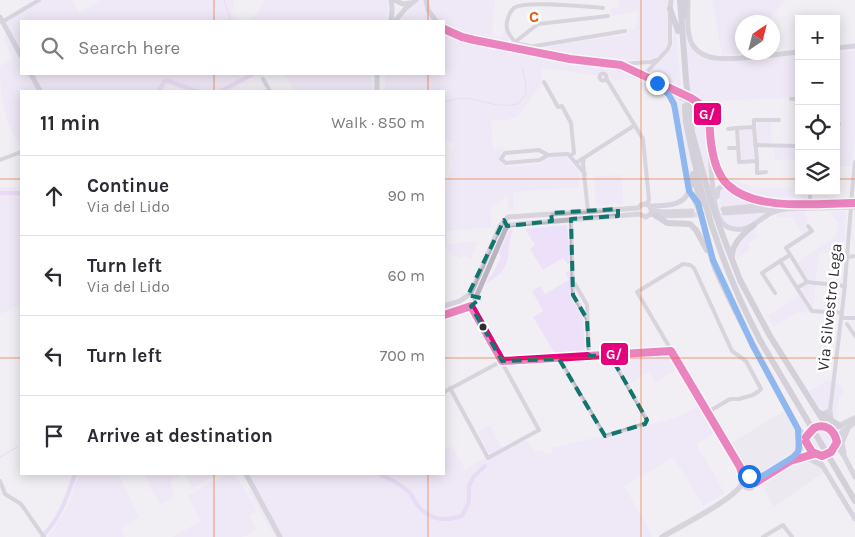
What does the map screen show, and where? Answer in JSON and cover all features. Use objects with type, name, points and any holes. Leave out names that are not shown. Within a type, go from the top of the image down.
[{"type":"main road","points":[[679,0],[686,122],[693,174],[723,282]]},
{"type":"main road","points":[[680,32],[687,0]]},
{"type":"main road","points":[[670,9],[680,32]]},
{"type":"main road","points":[[684,80],[704,199]]},
{"type":"main road","points":[[686,122],[704,199],[727,272],[761,342],[855,501]]},
{"type":"main road","points":[[692,132],[711,202],[732,262],[766,329],[834,431],[837,442]]},
{"type":"main road","points":[[693,174],[689,191],[698,203],[713,260]]},
{"type":"main road","points":[[651,210],[667,222],[687,223],[693,226],[713,260],[753,346],[798,429],[806,440],[807,447],[815,455]]},
{"type":"main road","points":[[732,262],[733,248],[738,240],[754,225]]},
{"type":"main road","points":[[801,454],[811,428],[821,425],[840,426],[855,418]]},
{"type":"main road","points":[[662,537],[723,501],[749,480],[764,475],[801,454],[828,455],[855,422]]},
{"type":"main road","points":[[798,429],[801,454]]},
{"type":"main road","points":[[723,501],[734,497],[748,488],[744,486],[749,480]]},
{"type":"street","points":[[20,54],[1,20],[39,0]]},
{"type":"street","points":[[391,20],[393,0],[403,4],[416,0]]},
{"type":"street","points":[[426,0],[428,10],[435,20]]},
{"type":"street","points":[[644,75],[670,44],[671,0]]},
{"type":"street","points":[[687,0],[692,44],[696,50],[708,57],[724,59],[795,52]]},
{"type":"street","points":[[396,20],[410,3]]},
{"type":"street","points":[[603,8],[527,5],[514,8],[509,15],[506,26],[515,42],[573,59],[617,64],[650,62],[659,59]]},
{"type":"street","points":[[510,47],[538,24],[608,16]]},
{"type":"street","points":[[445,29],[462,37],[510,47],[535,49],[625,31]]},
{"type":"street","points":[[840,48],[855,46]]},
{"type":"street","points":[[617,64],[644,75],[704,107],[709,113],[714,162],[720,176],[728,186],[756,200],[779,204]]},
{"type":"street","points":[[32,75],[39,90]]},
{"type":"street","points":[[377,75],[377,90]]},
{"type":"street","points":[[606,78],[636,126],[643,142],[651,210]]},
{"type":"street","points":[[263,79],[269,90]]},
{"type":"street","points":[[544,82],[558,107],[562,106],[571,123],[574,153],[570,156]]},
{"type":"street","points":[[445,306],[468,295],[472,291],[504,220],[510,216],[618,209],[639,211],[646,217],[651,210],[678,203],[685,199],[689,191],[676,111],[669,95],[657,83]]},
{"type":"street","points":[[662,87],[694,104],[704,112],[713,190],[722,213]]},
{"type":"street","points":[[766,172],[757,173],[754,120],[779,120]]},
{"type":"street","points":[[576,163],[636,126]]},
{"type":"street","points":[[728,129],[754,127]]},
{"type":"street","points":[[737,128],[739,162]]},
{"type":"street","points":[[755,145],[795,146]]},
{"type":"street","points":[[729,148],[738,148]]},
{"type":"street","points":[[548,155],[539,150],[504,153],[501,159],[506,163],[523,162],[540,160],[548,155],[568,154],[584,174]]},
{"type":"street","points":[[0,160],[20,152]]},
{"type":"street","points":[[584,158],[582,162],[588,211]]},
{"type":"street","points":[[733,162],[757,161]]},
{"type":"street","name":"Via Silvestro Lega","points":[[830,411],[845,286],[855,162]]},
{"type":"street","points":[[728,186],[721,186],[717,192],[724,224],[735,229],[741,230],[754,225],[767,214],[784,209]]},
{"type":"street","points":[[810,195],[810,203]]},
{"type":"street","points":[[507,226],[618,216],[639,211],[643,204],[651,210],[692,213]]},
{"type":"street","points":[[722,213],[779,204],[853,205]]},
{"type":"street","points":[[722,213],[853,205]]},
{"type":"street","points":[[618,209],[618,216]]},
{"type":"street","points":[[551,213],[552,221]]},
{"type":"street","points":[[570,219],[574,295],[587,319],[588,356]]},
{"type":"street","points":[[504,220],[507,226]]},
{"type":"street","points":[[445,315],[471,305],[507,226]]},
{"type":"street","points":[[807,282],[786,248],[812,231],[808,226]]},
{"type":"street","points":[[775,293],[762,273],[790,255]]},
{"type":"street","points":[[847,256],[855,256]]},
{"type":"street","points":[[780,261],[812,311],[855,318]]},
{"type":"street","points":[[708,412],[730,399],[738,400],[753,395],[761,389],[746,361],[732,351],[712,312],[694,268],[688,264],[683,264],[637,292],[740,467],[749,480]]},
{"type":"street","points":[[797,288],[807,282],[845,286]]},
{"type":"street","points":[[450,388],[488,458],[539,430],[471,305],[472,297],[468,295]]},
{"type":"street","points":[[462,298],[463,304],[471,305]]},
{"type":"street","points":[[847,324],[855,336]]},
{"type":"street","points":[[445,391],[502,361],[671,351]]},
{"type":"street","points":[[558,359],[605,436],[645,424],[647,420],[610,355]]},
{"type":"street","points":[[820,412],[830,411],[829,425]]},
{"type":"street","points":[[844,456],[842,443],[849,427]]},
{"type":"street","points":[[837,442],[855,477]]},
{"type":"street","points":[[801,454],[821,465]]},
{"type":"street","points":[[815,455],[855,519]]},
{"type":"street","points":[[247,475],[280,537]]},
{"type":"street","points":[[0,481],[5,494],[19,502],[42,535]]},
{"type":"street","points":[[763,537],[783,525],[792,537]]},
{"type":"highlighted area","points":[[618,209],[618,216],[571,219],[573,295],[587,319],[589,356],[610,355],[647,420],[645,424],[605,436],[559,359],[502,361],[471,306],[481,298],[468,295],[504,220],[507,226],[552,221],[551,213]]},
{"type":"shaded area","points":[[43,0],[72,0],[79,13],[101,0],[233,0],[234,5],[231,12],[237,20],[20,20],[20,75],[256,75],[232,90],[186,90],[169,85],[162,90],[20,90],[20,143],[6,118],[2,96],[0,66],[13,59],[4,38],[9,31],[6,21]]},
{"type":"shaded area","points":[[266,0],[387,0],[388,9],[385,20],[247,20],[256,15]]},
{"type":"shaded area","points":[[421,0],[424,0],[426,9],[432,20],[400,20],[409,9]]},
{"type":"shaded area","points":[[427,0],[495,0],[492,36],[502,37],[504,28],[509,42],[476,37],[450,28],[445,25],[445,20],[439,20],[432,12]]},
{"type":"shaded area","points":[[619,0],[669,0],[670,25],[668,44],[658,56],[632,60],[582,57],[546,49],[554,45],[625,35],[629,30],[635,30],[639,11],[611,16],[610,10],[617,8]]},
{"type":"shaded area","points":[[712,0],[784,0],[773,15],[735,15],[735,54],[722,55]]},
{"type":"shaded area","points":[[686,5],[689,39],[708,59],[735,57],[735,60],[780,60],[780,54],[795,53],[795,98],[727,100],[707,103],[690,95],[684,29]]},
{"type":"shaded area","points":[[676,30],[681,89],[650,73],[672,47],[674,31]]},
{"type":"shaded area","points":[[445,32],[460,39],[576,62],[621,68],[656,83],[655,86],[634,78],[613,81],[606,71],[595,75],[542,68],[542,83],[519,116],[506,120],[491,119],[493,149],[507,148],[501,153],[499,160],[502,164],[509,167],[541,164],[552,156],[565,155],[579,173],[579,187],[513,192],[514,211],[509,208],[507,196],[490,208],[492,227],[446,231],[447,244],[477,241],[471,259],[463,255],[460,259],[448,251],[449,248],[445,246],[445,181],[447,182],[454,161],[450,159],[455,143],[445,141],[445,90],[385,89],[385,75],[445,75]]},
{"type":"shaded area","points":[[840,51],[855,51],[855,137],[852,166],[840,166]]},
{"type":"shaded area","points":[[256,75],[267,75],[260,78]]},
{"type":"shaded area","points":[[286,75],[371,75],[372,90],[294,90]]},
{"type":"shaded area","points":[[670,92],[682,100],[692,175],[690,184],[678,107]]},
{"type":"shaded area","points":[[691,103],[702,110],[705,118],[712,193],[695,129]]},
{"type":"shaded area","points":[[771,122],[772,143],[758,143],[757,123]]},
{"type":"shaded area","points":[[753,129],[755,159],[741,159],[740,130]]},
{"type":"shaded area","points":[[795,147],[795,159],[775,160],[774,148]]},
{"type":"shaded area","points":[[723,172],[735,181],[757,188],[795,189],[795,195],[806,195],[806,197],[782,198],[760,196],[741,189]]},
{"type":"shaded area","points":[[622,175],[623,204],[596,205],[594,176]]},
{"type":"shaded area","points":[[726,186],[769,203],[721,206],[720,191]]},
{"type":"shaded area","points":[[0,187],[20,187],[20,197],[0,197]]},
{"type":"shaded area","points":[[0,198],[20,198],[20,305],[0,314]]},
{"type":"shaded area","points":[[771,211],[745,226],[738,227],[731,227],[722,216]]},
{"type":"shaded area","points":[[846,211],[843,255],[819,252],[816,280],[808,279],[798,262],[836,236],[839,224],[829,212]]},
{"type":"shaded area","points":[[783,212],[804,212],[809,222],[804,225],[808,231],[803,235],[792,217],[777,218],[776,215]]},
{"type":"shaded area","points":[[567,225],[570,263],[568,265],[563,258],[543,270],[530,249],[535,245],[525,229]]},
{"type":"shaded area","points":[[510,229],[513,230],[506,266],[486,284],[501,257],[499,253]]},
{"type":"shaded area","points":[[754,230],[758,237],[748,244],[751,248],[737,260],[738,246]]},
{"type":"shaded area","points":[[571,270],[571,298],[583,317],[585,352],[555,354],[533,317],[543,311],[532,291],[540,286],[545,294],[569,280],[565,273]]},
{"type":"shaded area","points":[[807,284],[816,284],[813,307],[801,288]]},
{"type":"shaded area","points":[[799,295],[810,312],[797,312],[774,326],[767,316]]},
{"type":"shaded area","points":[[669,356],[677,370],[655,382],[649,372],[630,383],[616,358]]},
{"type":"shaded area","points":[[828,380],[838,383],[844,389],[842,396],[839,398],[836,419],[832,412],[824,410],[815,402],[809,391]]},
{"type":"shaded area","points":[[698,406],[715,433],[696,444],[725,493],[703,506],[673,458],[624,486],[653,536],[651,537],[275,537],[249,492],[255,485],[249,475],[445,475],[445,450],[452,446],[465,469],[490,455],[478,432],[490,425],[504,452],[526,440],[536,452],[544,450],[545,455],[553,453],[552,448],[602,436],[607,437],[680,416]]},
{"type":"shaded area","points":[[789,408],[809,446],[827,470],[774,507],[762,486],[752,479],[731,443]]},
{"type":"shaded area","points":[[817,430],[825,430],[832,437],[832,445],[825,452],[817,452],[810,445],[810,437]]},
{"type":"shaded area","points":[[79,475],[118,475],[139,516],[121,529],[125,537],[49,537],[66,510]]},
{"type":"shaded area","points":[[145,475],[181,475],[170,481],[174,493],[173,498],[160,505]]},
{"type":"shaded area","points":[[185,475],[214,475],[192,489]]},
{"type":"shaded area","points":[[225,475],[235,475],[256,508],[256,511],[249,516],[257,530],[242,537],[172,537],[201,521],[187,496]]},
{"type":"waterway","points":[[224,0],[231,20]]},
{"type":"waterway","points":[[445,102],[464,98],[499,105],[518,104],[526,93],[522,67]]},
{"type":"waterway","points":[[223,90],[251,75]]},
{"type":"waterway","points":[[159,90],[164,82],[168,81],[194,90]]},
{"type":"waterway","points":[[0,193],[20,193]]},
{"type":"waterway","points":[[0,457],[17,447]]},
{"type":"waterway","points":[[381,475],[407,490],[419,507],[430,516],[440,519],[451,519],[462,516],[469,502],[469,486],[474,476],[485,466]]},
{"type":"waterway","points":[[42,537],[49,529],[66,500],[75,475]]},
{"type":"tunnel","points":[[692,215],[712,214]]},
{"type":"transit line","name":"G/","points":[[445,29],[474,40],[570,59],[621,65],[691,98],[707,112],[714,160],[718,171],[724,181],[740,194],[771,203],[855,203]]},
{"type":"transit line","name":"G/","points":[[445,315],[471,306],[502,361],[671,351],[740,467],[744,479]]},
{"type":"transit line","name":"G/","points":[[806,437],[814,428],[822,426],[832,431],[837,442],[831,452],[822,456],[812,452],[806,442]]},
{"type":"transit line","name":"G/","points":[[755,483],[790,461],[814,454]]},
{"type":"route","points":[[657,83],[666,91],[674,104],[689,191],[698,203],[707,241],[717,271],[753,346],[798,429],[800,439],[798,452],[793,457],[764,475],[756,478],[749,476]]}]
